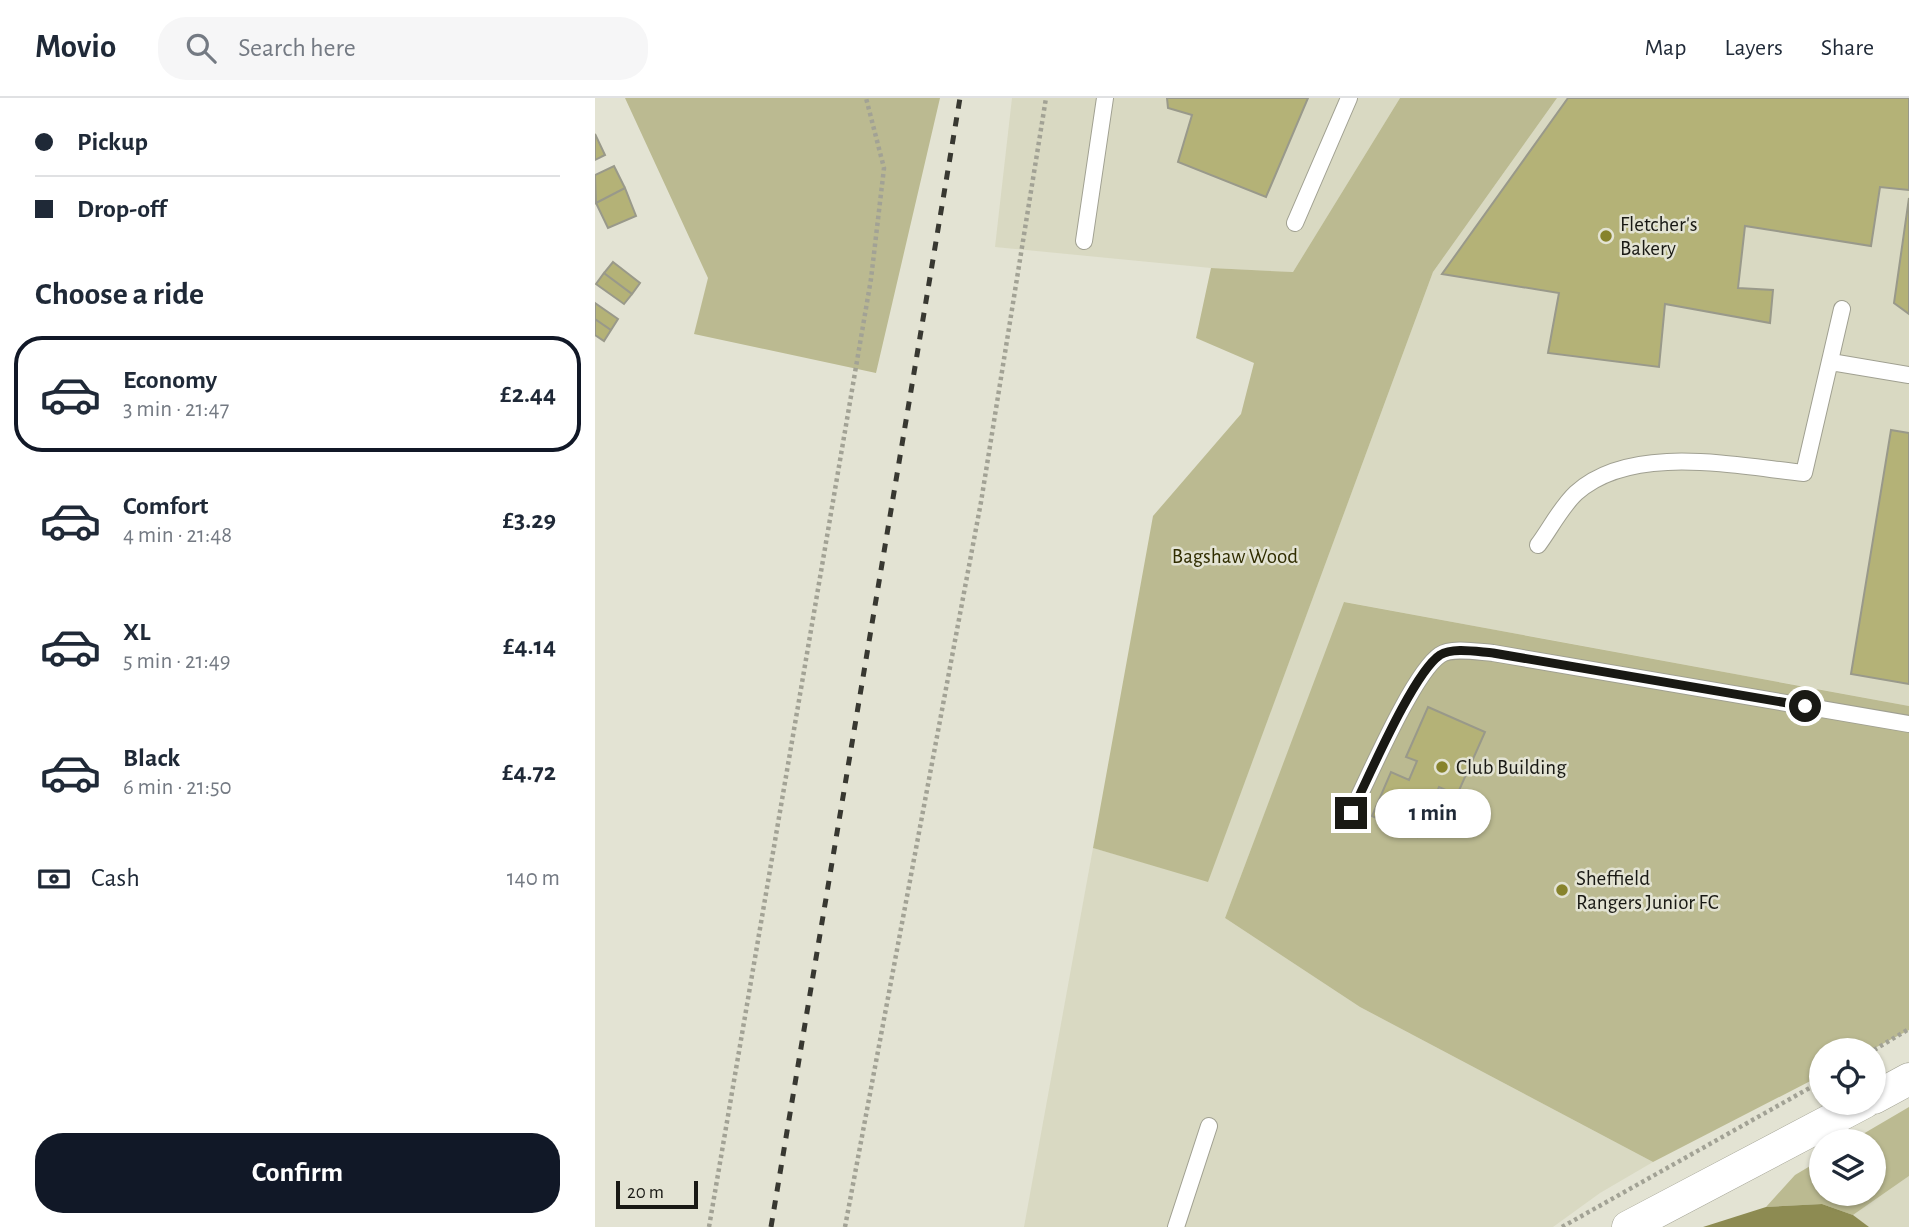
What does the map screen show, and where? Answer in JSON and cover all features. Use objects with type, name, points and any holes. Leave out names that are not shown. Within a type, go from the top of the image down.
[{"type":"street","points":[[1886,1091],[1909,1079]]},
{"type":"street","points":[[1627,1227],[1840,1115]]},
{"type":"lane","points":[[1084,241],[1105,98]]},
{"type":"lane","points":[[1295,223],[1349,98]]},
{"type":"lane","points":[[1538,545],[1574,494],[1603,473],[1637,465],[1693,462],[1804,473],[1842,309]]},
{"type":"lane","points":[[1831,362],[1909,375]]},
{"type":"lane","points":[[1351,813],[1422,672],[1442,653],[1493,653],[1909,724]]},
{"type":"lane","points":[[1176,1227],[1209,1126]]},
{"type":"path","points":[[709,1227],[871,279],[884,168],[866,98]]},
{"type":"path","points":[[845,1227],[981,502],[1046,98]]},
{"type":"path","points":[[1886,1043],[1909,1029]]},
{"type":"path","points":[[1562,1227],[1809,1088]]},
{"type":"shaded area","points":[[1012,98],[1400,98],[1293,272],[1211,268],[995,247]]},
{"type":"shaded area","points":[[1557,98],[1909,98],[1909,706],[1345,602],[1225,918],[1360,1007],[1653,1162],[1600,1193],[1553,1227],[1024,1227],[1093,848],[1208,881],[1433,272]]},
{"type":"shaded area","points":[[1909,1176],[1909,1227],[1869,1227],[1853,1215],[1866,1206],[1886,1206],[1886,1192]]},
{"type":"shaded area","points":[[1828,1206],[1853,1215],[1869,1227],[1703,1227],[1766,1207]]},
{"type":"green space","points":[[625,98],[940,98],[876,373],[694,334],[708,278]]},
{"type":"green space","name":"Bagshaw Wood","points":[[1400,98],[1557,98],[1433,272],[1208,882],[1093,848],[1153,516],[1241,414],[1254,363],[1196,338],[1211,268],[1293,272]]},
{"type":"green space","points":[[1344,602],[1909,706],[1909,1030],[1886,1042],[1886,1038],[1809,1038],[1809,1082],[1653,1162],[1360,1007],[1225,918]]},
{"type":"green space","points":[[1909,1107],[1909,1176],[1886,1192],[1886,1129],[1871,1129]]},
{"type":"green space","points":[[1809,1167],[1809,1205],[1766,1207],[1795,1175]]},
{"type":"green space","points":[[1828,1206],[1866,1206],[1853,1215]]},
{"type":"building","points":[[1167,98],[1308,98],[1266,197],[1178,162],[1192,115],[1168,108]]},
{"type":"building","name":"Fletcher's Bakery","points":[[1568,98],[1909,98],[1909,190],[1880,187],[1871,246],[1745,226],[1738,288],[1773,290],[1770,323],[1665,304],[1659,367],[1548,353],[1559,293],[1442,274]]},
{"type":"building","points":[[595,134],[605,155],[595,160]]},
{"type":"building","points":[[614,166],[625,188],[596,203],[595,175]]},
{"type":"building","points":[[625,188],[636,216],[608,228],[596,203]]},
{"type":"building","points":[[1909,198],[1909,314],[1894,303]]},
{"type":"building","points":[[613,262],[640,283],[632,294],[604,273]]},
{"type":"building","points":[[604,273],[632,294],[624,304],[596,284]]},
{"type":"building","points":[[595,303],[618,319],[611,330],[595,319]]},
{"type":"building","points":[[595,319],[611,330],[604,341],[595,335]]},
{"type":"building","points":[[1891,430],[1909,433],[1909,684],[1851,674]]},
{"type":"building","name":"Club Building","points":[[1428,707],[1485,732],[1457,795],[1439,787],[1417,837],[1372,816],[1391,772],[1409,780],[1417,761],[1406,757]]},
{"type":"railway","points":[[771,1227],[960,98]]},
{"type":"place","name":"Fletcher's Bakery","points":[[1606,236]]},
{"type":"place","name":"Club Building","points":[[1442,767]]},
{"type":"place","name":"Sheffield Rangers Junior FC","points":[[1562,890]]},
{"type":"route","points":[[1351,813],[1422,672],[1442,653],[1493,653],[1805,706]]}]
